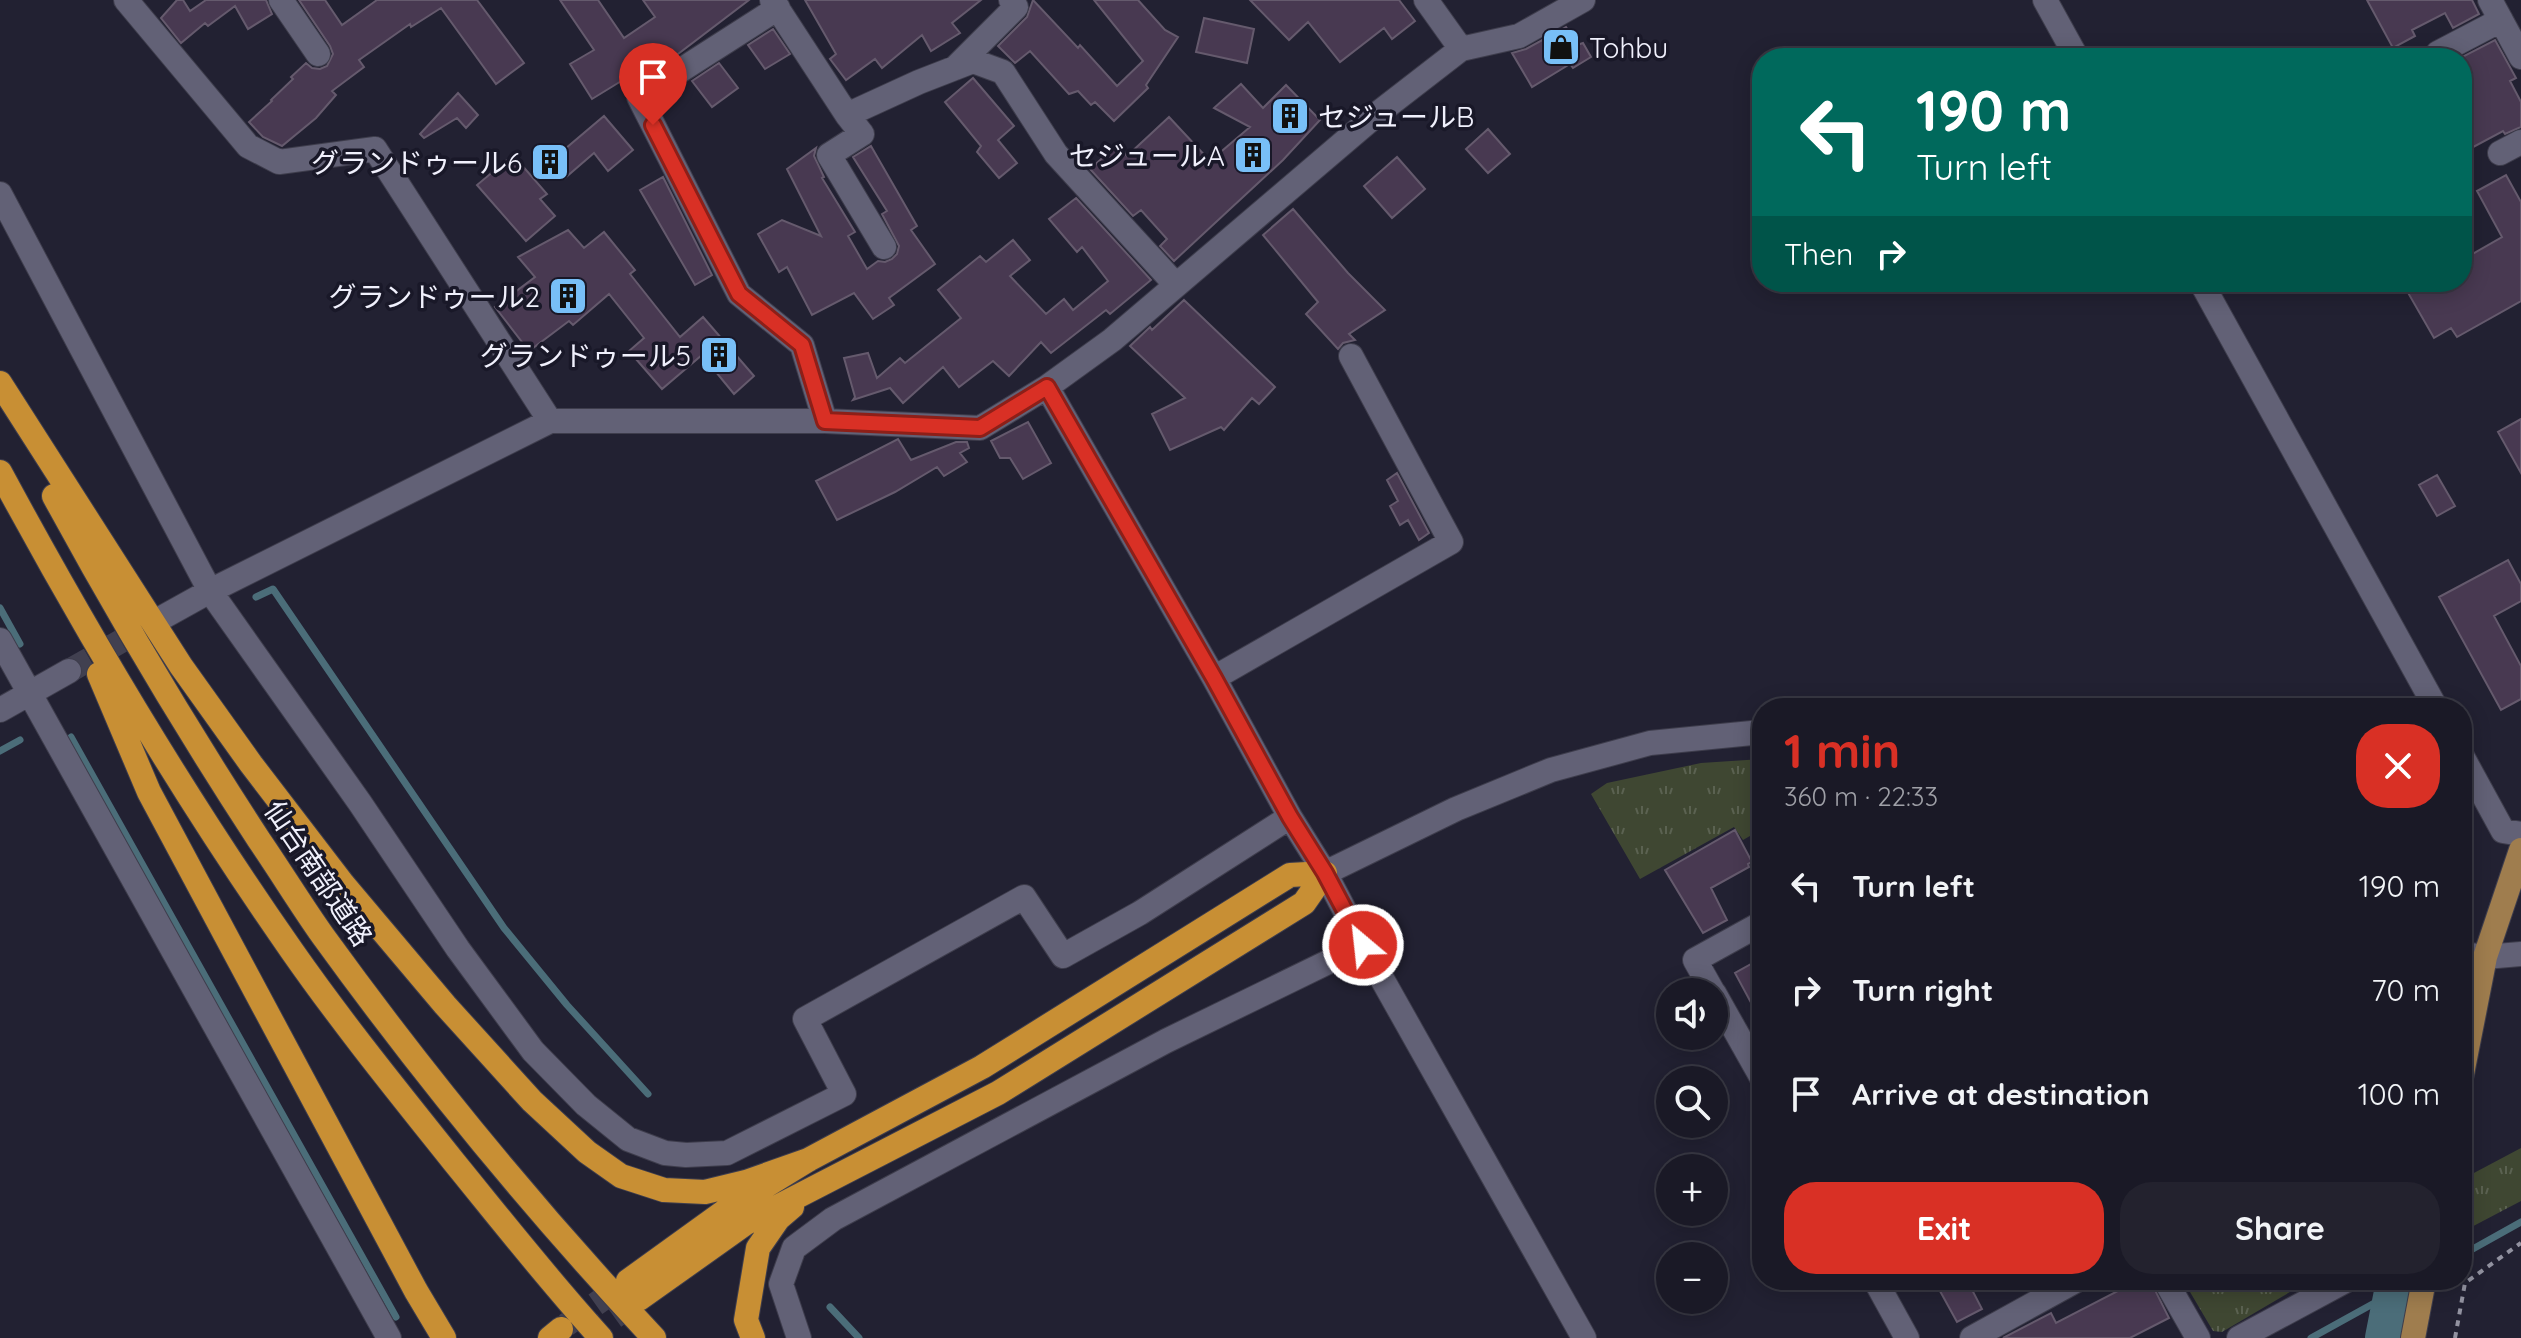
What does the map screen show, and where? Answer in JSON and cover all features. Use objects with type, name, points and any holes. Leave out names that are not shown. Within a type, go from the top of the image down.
[{"type":"highway","points":[[0,383],[156,629],[251,764],[343,884],[445,1005],[532,1101],[587,1152],[621,1176],[664,1190],[705,1192],[746,1182],[808,1160]]},
{"type":"highway","name":"仙台南部道路","points":[[0,396],[153,674],[321,933],[407,1049],[496,1160],[584,1263],[654,1338]]},
{"type":"highway","points":[[0,472],[122,690],[223,851],[294,954],[384,1073],[553,1285],[601,1338]]},
{"type":"highway","points":[[64,590],[149,792],[444,1338]]},
{"type":"highway","points":[[1325,873],[1304,903],[1011,1085],[746,1223],[633,1290],[725,1211],[808,1160],[982,1067],[1290,875],[1325,873]]},
{"type":"highway","points":[[753,1338],[746,1320],[758,1248],[778,1219],[822,1184]]},
{"type":"main road","points":[[2474,956],[2521,850]]},
{"type":"main road","points":[[2413,1338],[2422,1290]]},
{"type":"street","points":[[126,0],[248,146],[279,162],[375,149],[550,421]]},
{"type":"street","points":[[281,0],[318,54]]},
{"type":"street","points":[[955,68],[1016,7],[1011,0]]},
{"type":"street","points":[[165,616],[550,421],[825,421],[980,428],[1047,387],[1112,340],[1377,114],[1461,49],[1519,36],[1583,0]]},
{"type":"street","points":[[2045,0],[2071,48]]},
{"type":"street","points":[[1434,2],[1461,49]]},
{"type":"street","points":[[825,421],[802,345],[739,294],[639,97],[775,4],[862,134],[829,155],[884,247]]},
{"type":"street","points":[[2445,48],[2495,10],[2521,57]]},
{"type":"street","points":[[847,115],[973,61],[1003,72],[1056,154],[1175,284]]},
{"type":"street","points":[[0,194],[210,591],[360,803],[458,949],[533,1051],[586,1105],[628,1139],[665,1153],[727,1153],[844,1094],[805,1019],[1024,897],[1063,956],[1140,913],[1290,817]]},
{"type":"street","points":[[2207,292],[2430,698]]},
{"type":"street","points":[[1214,678],[1451,542],[1351,356]]},
{"type":"street","points":[[1047,387],[1290,817],[1325,873],[1584,1338]]},
{"type":"street","points":[[0,640],[389,1338]]},
{"type":"street","points":[[0,710],[69,671]]},
{"type":"street","points":[[1325,873],[1456,809],[1551,770],[1650,743],[1752,733]]},
{"type":"street","points":[[2472,774],[2503,831],[2521,834]]},
{"type":"street","points":[[1706,978],[1695,960],[1752,929]]},
{"type":"street","points":[[799,1338],[781,1284],[794,1248],[833,1219],[1166,1041],[1363,945]]},
{"type":"street","points":[[2474,956],[2521,954]]},
{"type":"street","points":[[1728,1017],[1752,1060]]},
{"type":"street","points":[[1881,1290],[1907,1338]]},
{"type":"street","points":[[1972,1338],[2059,1290]]},
{"type":"street","points":[[2171,1290],[2198,1338]]},
{"type":"street","points":[[2239,1338],[2328,1290]]},
{"type":"path","points":[[2472,1278],[2521,1243]]},
{"type":"path","points":[[2455,1338],[2464,1290]]},
{"type":"green space","points":[[1752,760],[1752,835],[1743,840],[1734,827],[1640,879],[1591,794],[1607,783],[1701,763]]},
{"type":"green space","points":[[2521,1148],[2521,1201],[2472,1227],[2472,1174]]},
{"type":"green space","points":[[2189,1290],[2293,1290],[2222,1332],[2213,1331]]},
{"type":"building","points":[[177,0],[183,0],[190,11],[206,0],[266,0],[272,14],[248,29],[235,6],[208,26],[205,23],[181,43],[161,18]]},
{"type":"building","points":[[299,0],[325,0],[342,25],[377,0],[477,0],[524,63],[496,84],[441,8],[411,27],[410,24],[359,60],[364,67],[332,91],[336,95],[316,118],[282,146],[263,137],[249,122],[306,63],[320,69],[327,66],[333,54]]},
{"type":"building","points":[[560,0],[598,0],[624,38],[655,17],[643,0],[749,0],[674,57],[672,54],[639,76],[636,72],[592,99],[570,64],[594,50]]},
{"type":"building","points":[[805,0],[981,0],[952,23],[960,33],[931,51],[922,35],[882,68],[875,59],[846,80],[830,59],[836,54]]},
{"type":"building","points":[[1033,0],[1117,86],[1143,61],[1094,0],[1138,0],[1165,30],[1178,37],[1146,85],[1148,88],[1114,121],[1095,102],[1091,105],[1078,91],[1069,94],[1030,51],[1015,63],[998,46],[1027,17]]},
{"type":"building","points":[[1250,0],[1399,0],[1415,21],[1392,39],[1384,28],[1340,62],[1308,22],[1289,40]]},
{"type":"building","points":[[2367,0],[2472,0],[2479,14],[2453,28],[2445,13],[2412,30],[2415,36],[2393,48]]},
{"type":"building","points":[[1204,18],[1254,29],[1247,63],[1196,52]]},
{"type":"building","points":[[1566,27],[1577,45],[1583,43],[1591,57],[1573,68],[1570,64],[1532,87],[1512,53],[1526,49]]},
{"type":"building","points":[[773,29],[790,54],[765,69],[748,45]]},
{"type":"building","points":[[2495,40],[2516,78],[2510,81],[2521,102],[2521,127],[2505,134],[2503,131],[2472,148],[2472,52]]},
{"type":"building","points":[[719,63],[738,88],[712,107],[692,81]]},
{"type":"building","points":[[973,78],[1014,126],[998,140],[1017,163],[999,178],[977,152],[981,146],[945,102]]},
{"type":"building","points":[[1241,84],[1263,108],[1286,85],[1320,120],[1283,160],[1174,261],[1160,246],[1167,239],[1141,210],[1133,216],[1090,169],[1117,145],[1127,156],[1169,117],[1210,161],[1250,127],[1214,108]]},
{"type":"building","points":[[458,93],[478,115],[466,128],[457,118],[424,138],[420,134]]},
{"type":"building","points":[[604,116],[633,150],[608,171],[594,153],[565,178],[552,160]]},
{"type":"building","points":[[1488,129],[1510,154],[1488,173],[1466,149]]},
{"type":"building","points":[[871,146],[917,226],[911,230],[935,264],[889,298],[894,305],[873,319],[854,293],[812,315],[787,267],[779,272],[758,234],[782,220],[821,236],[787,169],[816,148],[814,156],[822,178],[855,232],[848,236],[867,269],[878,261],[892,259],[899,246],[882,214],[887,211],[853,157]]},
{"type":"building","points":[[513,155],[547,194],[540,199],[555,216],[526,241],[477,185]]},
{"type":"building","points":[[1397,157],[1425,189],[1392,218],[1364,186]]},
{"type":"building","points":[[2506,175],[2521,202],[2521,301],[2457,337],[2451,328],[2434,338],[2408,292],[2472,292],[2472,254],[2502,237],[2477,191]]},
{"type":"building","points":[[663,177],[712,275],[695,285],[640,190]]},
{"type":"building","points":[[1076,198],[1151,280],[1110,314],[1106,310],[1051,353],[1041,342],[1009,376],[993,361],[959,387],[943,367],[903,403],[890,388],[853,400],[855,397],[844,358],[868,353],[877,378],[900,358],[905,363],[961,318],[938,290],[980,256],[986,262],[1013,240],[1030,260],[1010,276],[1046,314],[1064,299],[1073,310],[1108,281],[1082,247],[1077,252],[1049,219]]},
{"type":"building","points":[[1293,209],[1348,273],[1385,310],[1349,334],[1355,340],[1343,343],[1338,349],[1306,314],[1318,302],[1263,235]]},
{"type":"building","points":[[568,230],[584,248],[604,232],[635,270],[630,274],[680,337],[703,317],[754,376],[734,394],[702,355],[662,389],[629,351],[644,338],[609,294],[573,325],[569,321],[529,351],[495,307],[535,277],[518,257]]},
{"type":"building","points":[[1184,300],[1275,387],[1259,404],[1252,398],[1224,430],[1221,427],[1170,450],[1152,414],[1185,398],[1130,346]]},
{"type":"building","points":[[2521,419],[2521,473],[2498,432]]},
{"type":"building","points":[[1028,422],[1051,463],[1023,479],[1010,458],[1000,458],[991,441]]},
{"type":"building","points":[[898,439],[911,460],[956,442],[967,442],[969,448],[960,453],[967,462],[944,476],[937,467],[895,492],[837,520],[816,481]]},
{"type":"building","points":[[1397,473],[1429,533],[1419,540],[1408,520],[1400,525],[1390,506],[1398,501],[1387,480]]},
{"type":"building","points":[[2437,475],[2455,506],[2437,516],[2419,485]]},
{"type":"building","points":[[2508,560],[2521,584],[2521,601],[2494,616],[2521,666],[2521,699],[2501,710],[2439,597]]},
{"type":"building","points":[[1735,830],[1752,862],[1748,864],[1749,867],[1711,888],[1727,920],[1703,933],[1665,870]]},
{"type":"building","points":[[1752,964],[1752,1004],[1735,973]]},
{"type":"building","points":[[1972,1290],[1982,1309],[1957,1322],[1940,1291]]},
{"type":"building","points":[[2120,1290],[2155,1290],[2169,1318],[2130,1338],[2003,1338],[2051,1313],[2056,1323]]},
{"type":"waterway","points":[[256,597],[273,589],[504,928],[567,1005],[648,1094]]},
{"type":"waterway","points":[[0,608],[20,644]]},
{"type":"waterway","points":[[71,737],[396,1317]]},
{"type":"waterway","points":[[0,751],[20,740]]},
{"type":"waterway","points":[[2472,1249],[2521,1222]]},
{"type":"waterway","points":[[2311,1338],[2398,1290]]},
{"type":"waterway","points":[[2386,1338],[2395,1292]]},
{"type":"waterway","points":[[830,1307],[859,1338]]},
{"type":"tunnel","points":[[69,671],[149,625]]},
{"type":"tunnel","points":[[566,1325],[627,1282]]},
{"type":"tunnel","points":[[585,1338],[639,1299]]},
{"type":"place","name":"Tohbu","points":[[1561,47]]},
{"type":"place","name":"セジュールB","points":[[1290,116]]},
{"type":"place","name":"セジュールA","points":[[1253,155]]},
{"type":"place","name":"グランドゥール6","points":[[550,162]]},
{"type":"place","name":"グランドゥール2","points":[[568,296]]},
{"type":"place","name":"グランドゥール5","points":[[719,355]]},
{"type":"route","points":[[653,125],[739,294],[802,345],[825,421],[980,428],[1047,387],[1290,817],[1325,873],[1363,945]]}]
